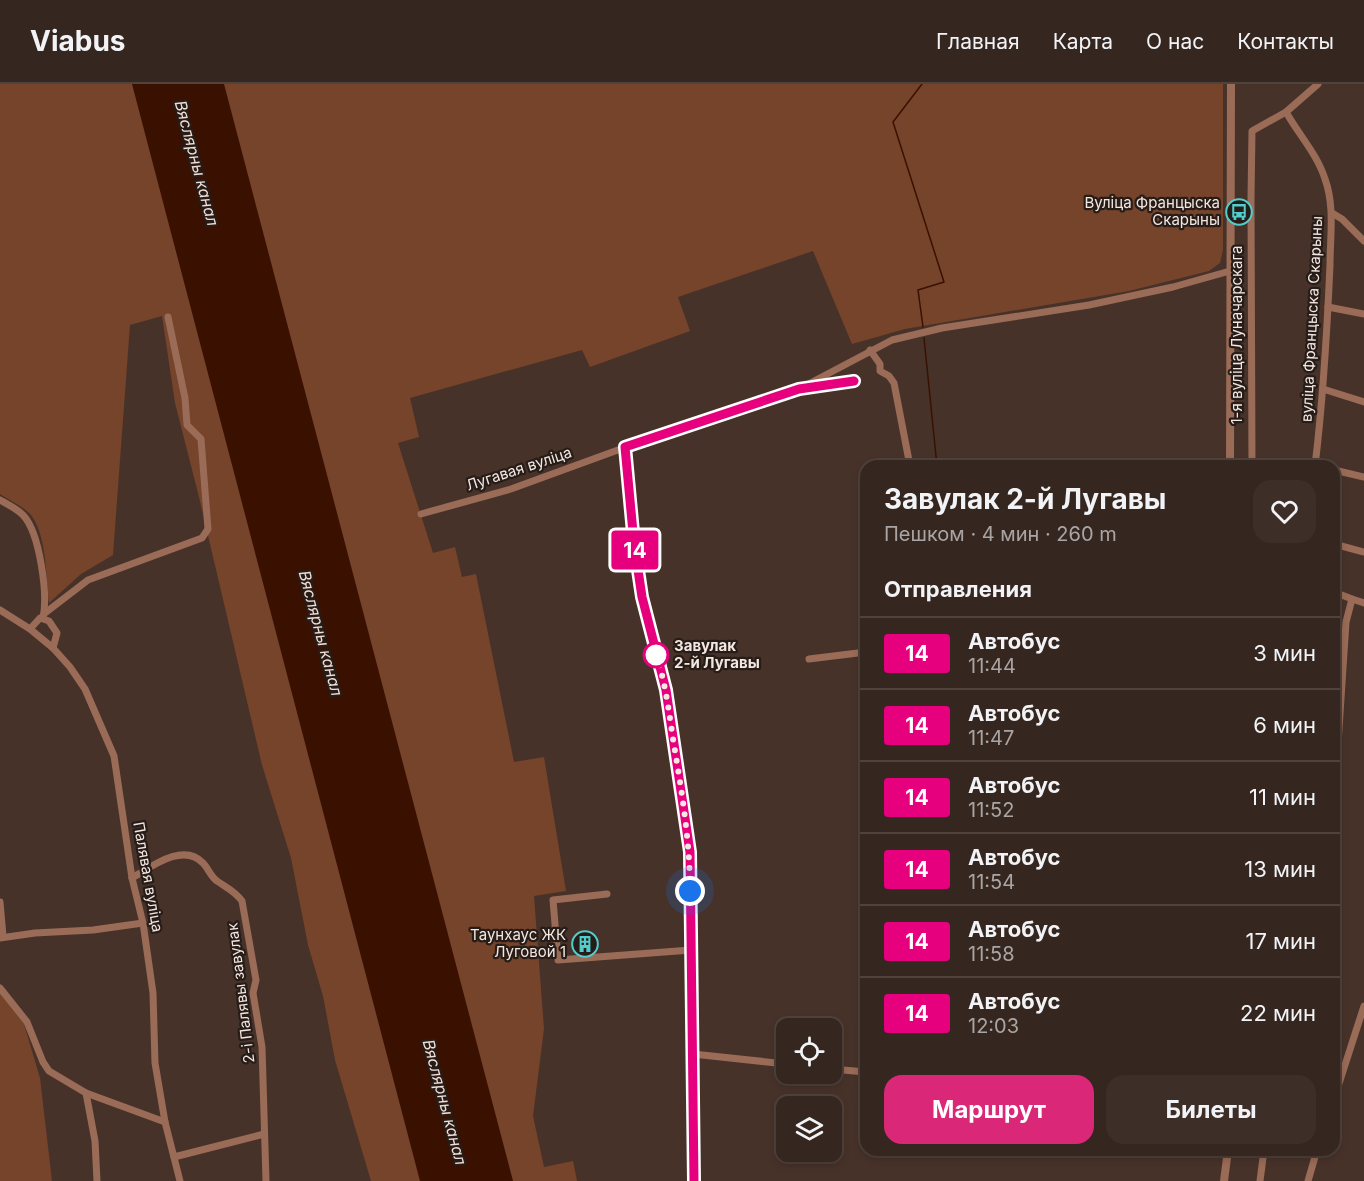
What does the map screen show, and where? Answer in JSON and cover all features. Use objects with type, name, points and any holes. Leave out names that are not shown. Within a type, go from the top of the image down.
[{"type":"street","points":[[1230,460],[1231,84]]},
{"type":"street","points":[[1286,112],[1318,84]]},
{"type":"street","name":"1-я вуліца Луначарскага","points":[[1252,460],[1252,131],[1286,112]]},
{"type":"street","name":"вуліца Францыска Скарыны","points":[[1286,112],[1302,140],[1315,155],[1326,181],[1332,213],[1323,389],[1317,460]]},
{"type":"street","points":[[1332,213],[1342,219],[1364,241]]},
{"type":"street","name":"Лугавая вуліца","points":[[421,514],[511,489],[625,447],[799,389],[892,340],[942,328],[1089,305],[1173,287],[1230,271]]},
{"type":"street","points":[[1328,307],[1364,314]]},
{"type":"street","points":[[30,629],[40,618],[88,580],[202,538],[208,529],[201,439],[187,425],[185,398],[168,317]]},
{"type":"street","points":[[870,350],[880,364],[880,371],[890,376],[894,383],[909,460]]},
{"type":"street","points":[[1323,389],[1364,402]]},
{"type":"street","points":[[625,447],[634,543],[642,597],[666,690],[690,852],[694,1181]]},
{"type":"street","points":[[1340,471],[1364,477]]},
{"type":"street","points":[[0,500],[23,515],[33,532],[40,553],[44,616],[57,633],[53,648]]},
{"type":"street","points":[[1340,546],[1364,552]]},
{"type":"street","points":[[1340,594],[1364,603]]},
{"type":"street","points":[[1340,714],[1346,622],[1352,599]]},
{"type":"street","name":"Палявая вуліца","points":[[0,610],[30,629],[53,648],[70,667],[85,689],[114,756],[132,878],[143,922],[153,993],[155,1063],[165,1122],[180,1181]]},
{"type":"street","points":[[809,659],[860,653]]},
{"type":"street","name":"2-і Палявы завулак","points":[[132,878],[172,856],[193,855],[203,862],[216,881],[230,888],[242,901],[256,980],[253,993],[262,1047],[266,1181]]},
{"type":"street","points":[[607,894],[553,900],[558,960],[691,950]]},
{"type":"street","points":[[0,902],[2,937],[93,930],[143,922]]},
{"type":"street","points":[[0,988],[27,1022],[43,1062],[50,1071],[86,1093],[165,1122]]},
{"type":"street","points":[[1340,1080],[1364,1006]]},
{"type":"street","points":[[693,1054],[776,1063]]},
{"type":"street","points":[[842,1070],[860,1071]]},
{"type":"street","points":[[86,1093],[95,1141],[97,1181]]},
{"type":"street","points":[[174,1157],[264,1134]]},
{"type":"street","points":[[1224,1181],[1227,1156]]},
{"type":"street","points":[[1260,1181],[1263,1156]]},
{"type":"street","points":[[1308,1181],[1315,1156]]},
{"type":"shaded area","points":[[0,84],[1223,84],[1223,250],[1220,263],[1209,271],[1129,291],[905,329],[852,344],[813,251],[678,297],[690,331],[590,367],[582,350],[410,398],[419,437],[398,443],[433,553],[455,547],[462,577],[476,574],[514,762],[544,757],[566,891],[534,896],[544,1029],[533,1116],[544,1167],[573,1161],[577,1181],[371,1181],[335,1060],[323,996],[308,945],[291,858],[262,765],[175,403],[162,316],[130,325],[113,555],[81,574],[49,603],[39,530],[28,512],[0,494]]},
{"type":"shaded area","points":[[0,993],[24,1024],[40,1078],[52,1181],[0,1181]]},
{"type":"water","name":"Вяслярны канал","points":[[132,84],[224,84],[513,1181],[420,1181]]},
{"type":"waterway","points":[[922,84],[893,122],[944,282],[918,290],[923,327]]},
{"type":"waterway","points":[[924,338],[936,460]]},
{"type":"bus line","name":"14","points":[[694,1181],[690,852],[666,690],[642,597],[634,543],[625,447],[799,389],[854,381]]},
{"type":"place","name":"Вуліца Францыска Скарыны","points":[[1239,212]]},
{"type":"place","name":"Завулак 2-й Лугавы","points":[[656,655]]},
{"type":"place","name":"Таунхаус ЖК Луговой 1","points":[[585,944]]},
{"type":"route","points":[[656,655],[666,690],[680,782],[690,852],[690,891]]}]
